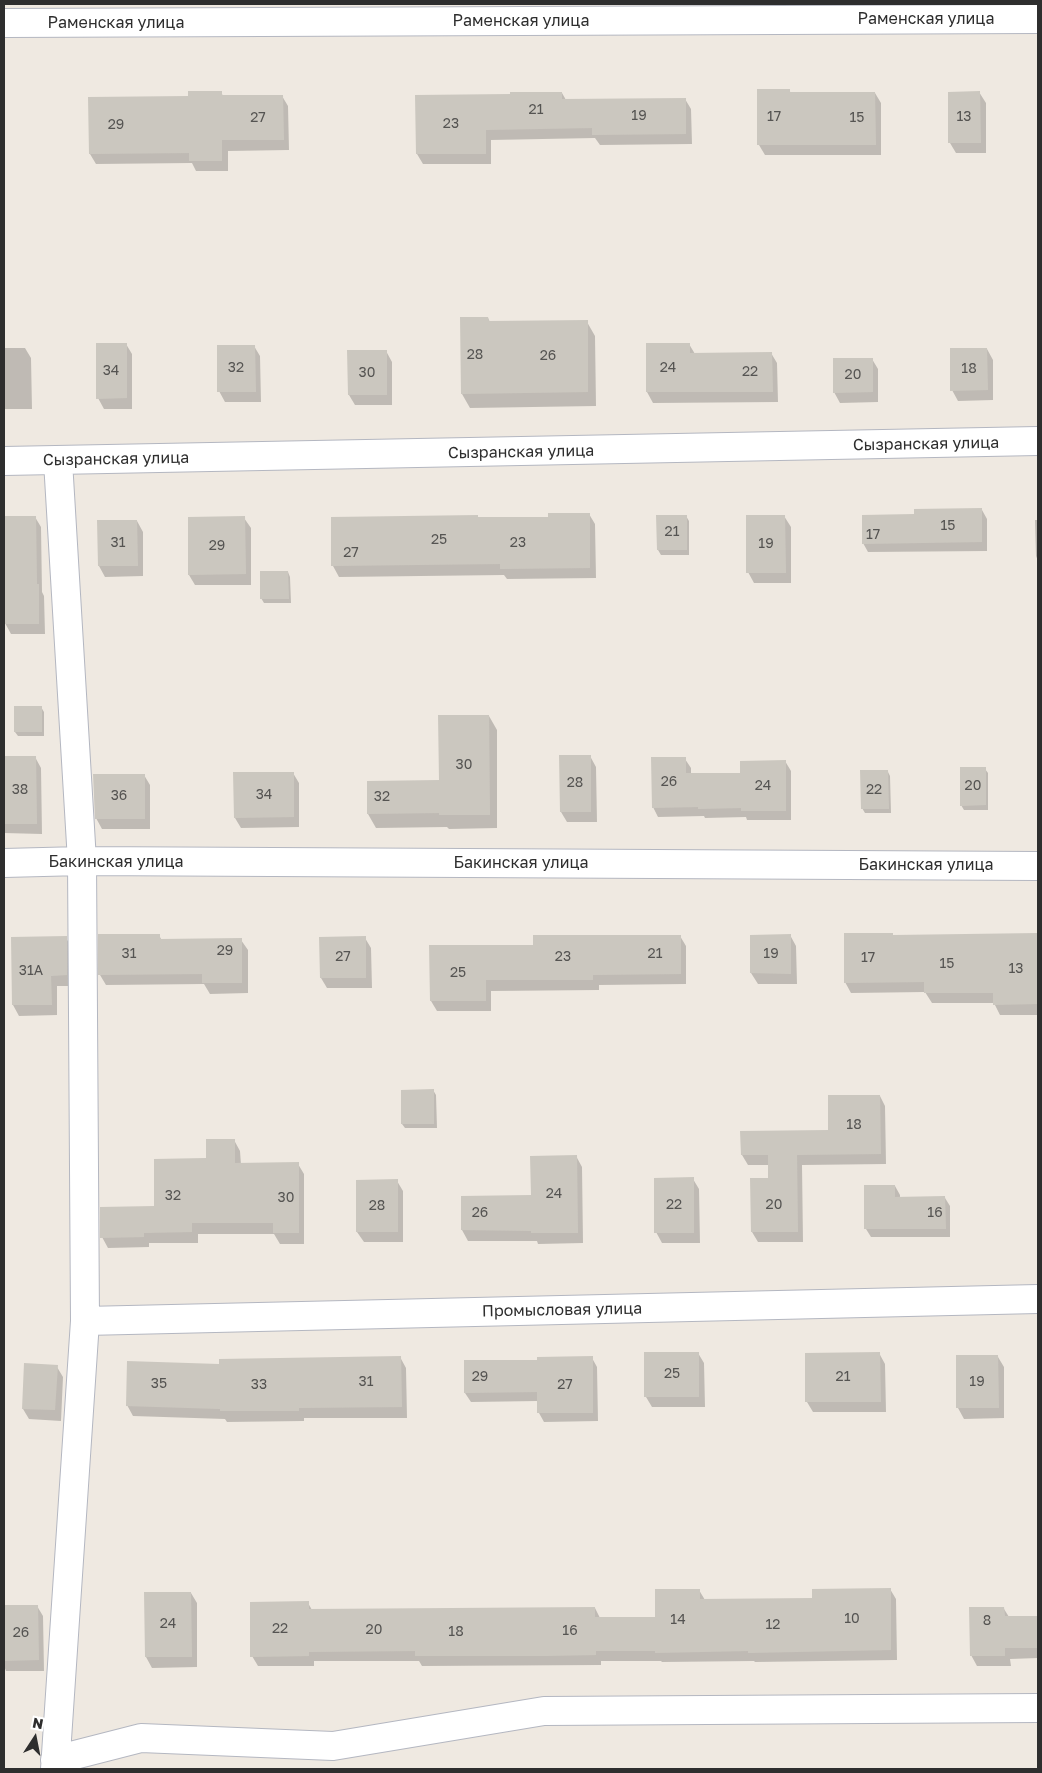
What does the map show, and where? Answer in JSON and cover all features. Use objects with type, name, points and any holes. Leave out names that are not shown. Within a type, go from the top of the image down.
[{"type":"street","name":"Раменская улица","points":[[4,24],[42,13],[1038,19]]},
{"type":"street","name":"Сызранская улица","points":[[4,461],[1038,441]]},
{"type":"street","points":[[58,461],[82,861],[85,1321],[55,1765],[141,1738],[333,1746],[544,1711],[1038,1708]]},
{"type":"street","name":"Бакинская улица","points":[[4,863],[82,861],[1038,866]]},
{"type":"street","name":"Промысловая улица","points":[[85,1321],[1038,1299]]},
{"type":"building","points":[[757,89],[790,89],[790,92],[875,92],[876,145],[757,145]]},
{"type":"building","points":[[188,91],[222,91],[222,95],[283,95],[284,140],[222,140],[222,161],[189,161],[189,153],[89,154],[88,97],[188,96]]},
{"type":"building","points":[[980,91],[981,143],[948,143],[948,92]]},
{"type":"building","points":[[510,92],[562,92],[562,99],[686,98],[686,134],[592,135],[592,128],[486,130],[486,154],[416,154],[415,95],[510,94]]},
{"type":"building","points":[[460,317],[488,317],[489,321],[588,320],[588,392],[461,394]]},
{"type":"building","points":[[96,343],[127,343],[127,398],[96,399]]},
{"type":"building","points":[[646,343],[690,343],[690,353],[772,352],[773,392],[646,392]]},
{"type":"building","points":[[217,345],[255,345],[256,392],[217,392]]},
{"type":"building","points":[[950,348],[987,348],[988,390],[950,391]]},
{"type":"building","points":[[347,350],[387,350],[387,395],[348,395]]},
{"type":"building","points":[[833,358],[873,358],[873,392],[833,393]]},
{"type":"building","points":[[982,508],[982,542],[862,544],[862,515],[914,514],[914,509]]},
{"type":"building","points":[[548,513],[590,513],[590,568],[500,569],[500,564],[331,566],[331,517],[478,515],[478,517],[548,517]]},
{"type":"building","points":[[656,515],[687,515],[687,550],[657,550]]},
{"type":"building","points":[[746,515],[785,515],[786,573],[746,573]]},
{"type":"building","points":[[4,516],[36,516],[39,624],[4,624]]},
{"type":"building","points":[[245,516],[246,574],[188,575],[188,517]]},
{"type":"building","points":[[97,520],[137,520],[138,566],[98,566]]},
{"type":"building","points":[[260,571],[288,571],[289,599],[260,599]]},
{"type":"building","points":[[14,706],[42,706],[42,732],[14,732]]},
{"type":"building","points":[[438,715],[489,715],[490,815],[439,815],[439,813],[367,814],[367,781],[439,780]]},
{"type":"building","points":[[559,755],[591,755],[591,812],[560,812]]},
{"type":"building","points":[[4,756],[36,756],[37,824],[4,824]]},
{"type":"building","points":[[651,757],[686,757],[686,773],[740,773],[740,761],[786,760],[786,811],[741,811],[741,808],[698,809],[698,807],[652,808]]},
{"type":"building","points":[[960,767],[986,767],[986,805],[960,806]]},
{"type":"building","points":[[860,770],[888,770],[889,809],[861,809]]},
{"type":"building","points":[[233,772],[294,772],[294,817],[234,818]]},
{"type":"building","points":[[93,774],[145,774],[145,819],[95,819]]},
{"type":"building","points":[[844,933],[893,933],[893,935],[1038,933],[1038,1004],[993,1005],[993,993],[924,993],[924,982],[844,983]]},
{"type":"building","points":[[98,934],[160,934],[160,939],[242,938],[242,983],[202,983],[202,974],[98,975]]},
{"type":"building","points":[[791,934],[791,974],[750,973],[750,935]]},
{"type":"building","points":[[533,935],[681,935],[681,974],[593,975],[593,980],[486,980],[486,1001],[430,1001],[429,945],[533,945]]},
{"type":"building","points":[[67,936],[67,975],[51,976],[52,1005],[12,1005],[11,937]]},
{"type":"building","points":[[366,936],[366,978],[320,978],[319,937]]},
{"type":"building","points":[[434,1089],[434,1124],[401,1124],[401,1090]]},
{"type":"building","points":[[828,1095],[880,1095],[881,1154],[797,1155],[798,1232],[751,1232],[750,1178],[768,1178],[768,1155],[741,1155],[740,1131],[828,1130]]},
{"type":"building","points":[[206,1139],[235,1139],[235,1163],[299,1162],[299,1233],[273,1233],[273,1223],[192,1223],[192,1232],[144,1233],[144,1237],[100,1238],[100,1207],[154,1206],[154,1159],[206,1158]]},
{"type":"building","points":[[577,1155],[578,1233],[461,1230],[461,1196],[531,1195],[530,1156]]},
{"type":"building","points":[[694,1177],[694,1233],[654,1233],[654,1178]]},
{"type":"building","points":[[398,1179],[398,1232],[356,1232],[356,1180]]},
{"type":"building","points":[[864,1185],[895,1185],[895,1197],[945,1196],[946,1229],[864,1229]]},
{"type":"building","points":[[644,1352],[699,1352],[699,1397],[644,1397]]},
{"type":"building","points":[[880,1352],[881,1402],[805,1402],[805,1353]]},
{"type":"building","points":[[956,1355],[998,1355],[999,1408],[956,1408]]},
{"type":"building","points":[[401,1356],[402,1407],[299,1408],[299,1411],[220,1411],[220,1409],[126,1406],[127,1361],[219,1364],[219,1359]]},
{"type":"building","points":[[593,1356],[593,1413],[537,1413],[537,1392],[464,1393],[464,1360],[537,1360],[537,1357]]},
{"type":"building","points":[[24,1363],[58,1365],[55,1410],[22,1409]]},
{"type":"building","points":[[891,1588],[891,1650],[748,1653],[748,1651],[655,1653],[655,1651],[596,1651],[596,1655],[545,1656],[415,1656],[415,1651],[309,1652],[309,1656],[250,1657],[250,1602],[309,1601],[309,1609],[595,1607],[595,1617],[655,1617],[655,1589],[700,1589],[700,1599],[812,1598],[812,1589]]},
{"type":"building","points":[[144,1592],[191,1592],[192,1657],[145,1657]]},
{"type":"building","points":[[4,1605],[38,1605],[39,1660],[4,1661]]},
{"type":"building","points":[[969,1607],[1004,1607],[1005,1616],[1038,1616],[1038,1648],[1005,1648],[1005,1656],[970,1656]]}]
